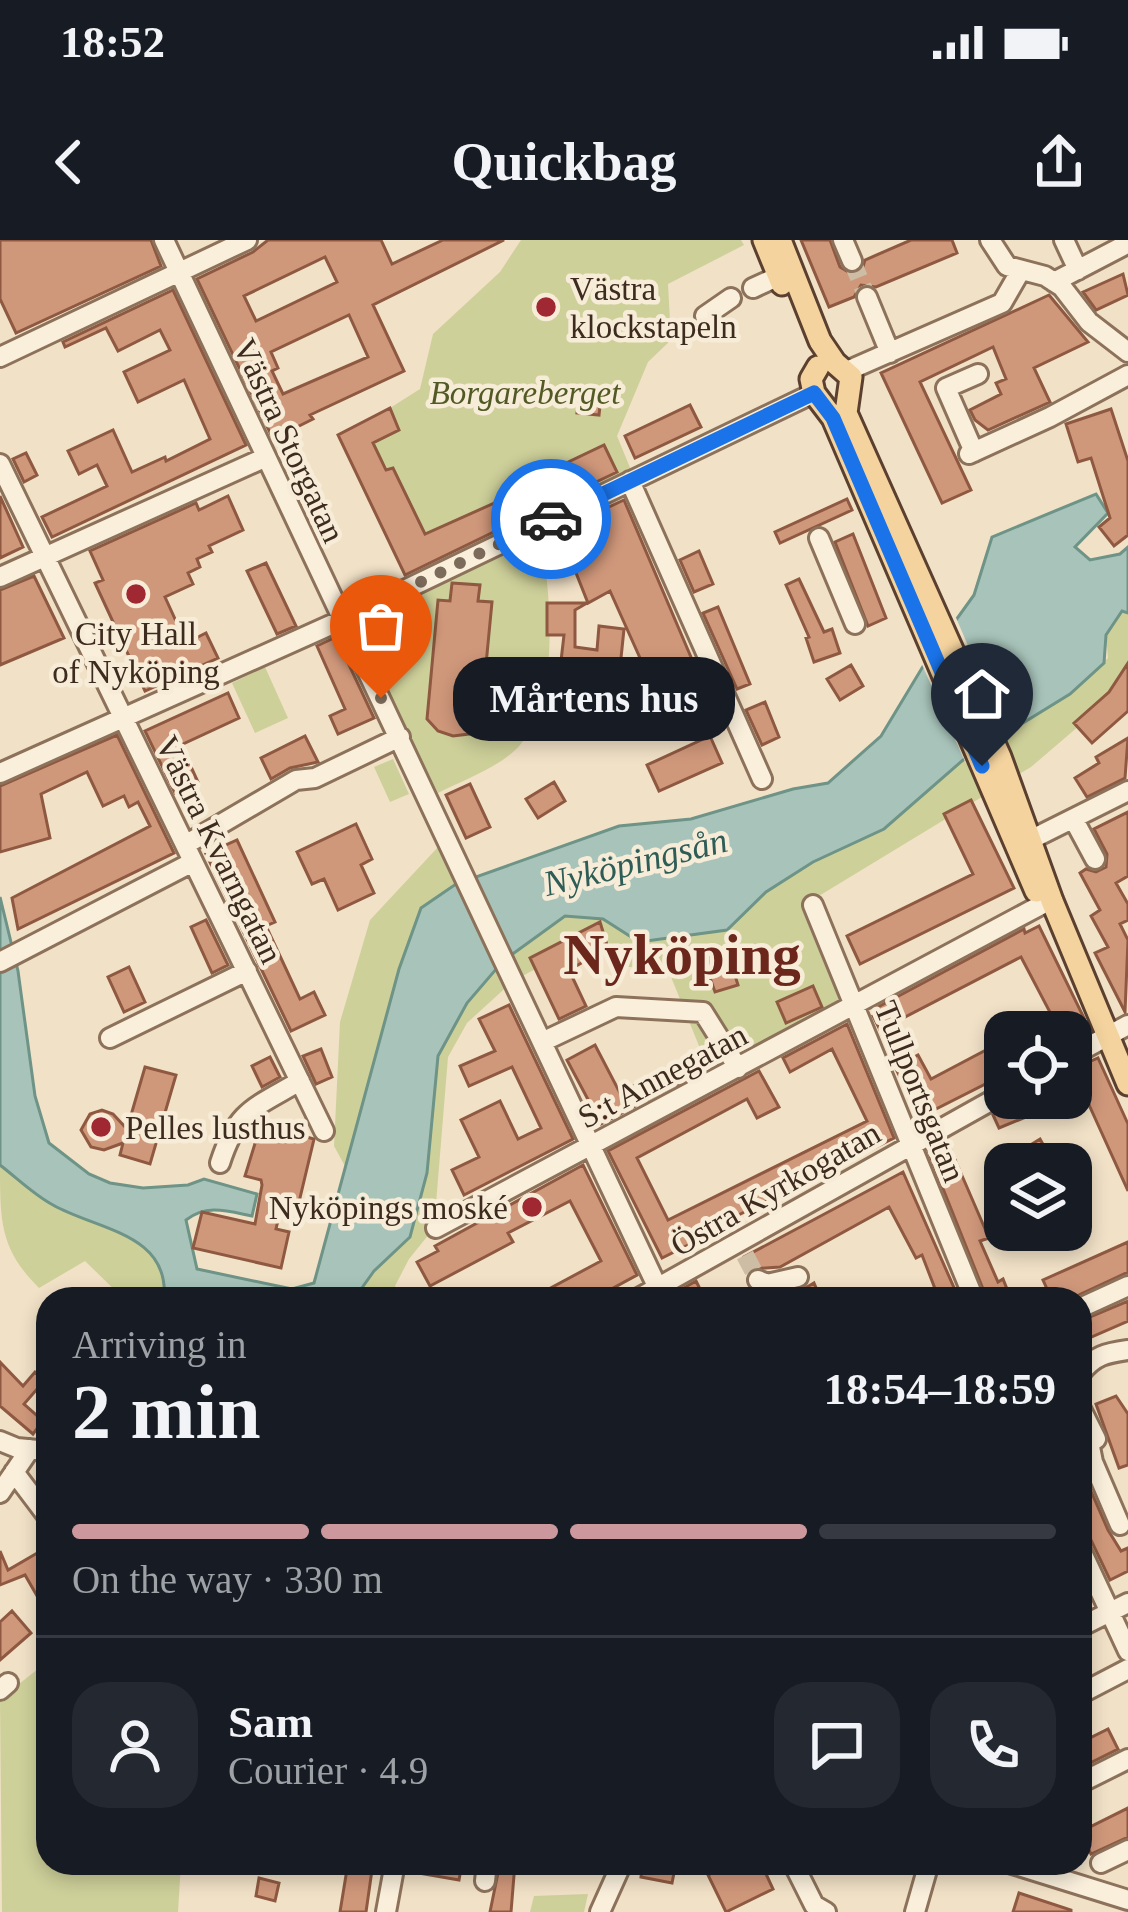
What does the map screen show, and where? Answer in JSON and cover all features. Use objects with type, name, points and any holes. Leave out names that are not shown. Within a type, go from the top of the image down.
[{"type":"main road","points":[[764,240],[779,276],[834,367],[851,383],[828,397]]},
{"type":"main road","points":[[780,240],[834,367]]},
{"type":"main road","points":[[834,367],[812,379],[828,397],[1024,843],[1118,1030],[1128,1084]]},
{"type":"main road","points":[[1024,843],[1042,905],[1118,1030]]},
{"type":"street","name":"Västra Storgatan","points":[[164,240],[657,1287]]},
{"type":"street","points":[[0,357],[247,240]]},
{"type":"street","points":[[843,240],[852,261]]},
{"type":"street","points":[[990,240],[1007,266],[1054,282],[1088,322],[1128,352]]},
{"type":"street","points":[[1064,240],[1078,270]]},
{"type":"street","points":[[1054,282],[1126,244]]},
{"type":"street","points":[[834,367],[890,353],[1002,303],[1021,270]]},
{"type":"street","points":[[753,288],[779,276]]},
{"type":"street","points":[[867,297],[890,353]]},
{"type":"street","points":[[705,316],[731,298]]},
{"type":"street","points":[[978,374],[946,388],[971,453],[1128,376]]},
{"type":"street","points":[[0,773],[344,619],[630,481],[828,397]]},
{"type":"street","points":[[0,578],[264,458]]},
{"type":"street","name":"Västra Kvarngatan","points":[[0,464],[324,1131]]},
{"type":"street","points":[[630,481],[763,779]]},
{"type":"street","points":[[819,538],[855,624]]},
{"type":"street","points":[[9,958],[189,854],[296,780],[315,778],[400,737]]},
{"type":"street","points":[[1024,843],[1128,791]]},
{"type":"street","points":[[1074,820],[1095,859]]},
{"type":"street","name":"Tullportsgatan","points":[[813,905],[969,1287]]},
{"type":"street","name":"S:t Annegatan","points":[[436,1228],[1042,905]]},
{"type":"street","points":[[110,1037],[247,971]]},
{"type":"street","points":[[542,1042],[616,1007],[703,1012],[738,1068]]},
{"type":"street","points":[[220,1163],[240,1118],[300,1081]]},
{"type":"street","name":"Östra Kyrkogatan","points":[[673,1287],[984,1105]]},
{"type":"street","points":[[758,1280],[767,1284],[799,1277]]},
{"type":"street","points":[[1092,1302],[1128,1286]]},
{"type":"street","points":[[1092,1360],[1110,1351],[1128,1350]]},
{"type":"street","points":[[0,1441],[36,1449]]},
{"type":"street","points":[[0,1493],[36,1453]]},
{"type":"street","points":[[1092,1460],[1120,1525]]},
{"type":"street","points":[[14,1472],[36,1501]]},
{"type":"street","points":[[1092,1576],[1128,1651]]},
{"type":"street","points":[[1092,1622],[1128,1603]]},
{"type":"street","points":[[1092,1688],[1128,1669]]},
{"type":"street","points":[[1092,1778],[1128,1759]]},
{"type":"street","points":[[1101,1864],[1128,1850]]},
{"type":"street","points":[[386,1912],[392,1875]]},
{"type":"street","points":[[600,1912],[617,1875]]},
{"type":"street","points":[[799,1875],[817,1910]]},
{"type":"street","points":[[915,1912],[926,1875]]},
{"type":"street","points":[[1048,1875],[1128,1900]]},
{"type":"green space","name":"Borgareberget","points":[[521,240],[741,240],[744,245],[668,284],[671,340],[648,362],[617,436],[631,470],[512,529],[499,501],[425,534],[373,443],[399,430],[390,408],[420,389],[433,334],[500,272]]},
{"type":"green space","points":[[540,533],[550,643],[542,700],[533,724],[503,760],[438,793],[354,624]]},
{"type":"green space","points":[[1122,610],[1128,613],[1128,684],[1031,767],[804,905],[841,1004],[708,1068],[667,967],[622,967],[603,933],[513,981],[467,1023],[448,1057],[434,1228],[409,1259],[395,1287],[363,1287],[410,1237],[438,1056],[467,1003],[503,961],[564,916],[603,919],[639,942],[727,930],[766,892],[813,862],[884,829],[963,760],[1070,694],[1108,658],[1106,635]]},
{"type":"green space","points":[[265,667],[288,718],[255,733],[232,683]]},
{"type":"green space","points":[[393,759],[409,794],[390,802],[374,767]]},
{"type":"green space","points":[[439,846],[456,884],[421,908],[399,969],[346,1168],[334,1146],[340,1022],[370,920]]},
{"type":"green space","points":[[0,1165],[53,1205],[143,1247],[155,1260],[163,1287],[112,1287],[85,1261],[38,1287],[10,1247],[1,1203]]},
{"type":"green space","points":[[36,1670],[36,1875],[180,1875],[178,1912],[2,1912],[0,1699]]},
{"type":"green space","points":[[588,1894],[584,1912],[530,1912],[534,1896]]},
{"type":"water","name":"Nyköpingsån","points":[[1096,494],[1108,513],[1075,547],[1090,560],[1120,554],[1128,547],[1128,613],[1122,611],[1106,635],[1104,663],[1070,694],[963,760],[884,829],[813,862],[766,892],[727,930],[639,942],[603,919],[565,916],[503,961],[467,1003],[438,1056],[427,1173],[410,1237],[363,1287],[299,1287],[314,1283],[399,969],[421,908],[456,884],[619,826],[691,819],[828,783],[881,736],[974,595],[992,537]]},
{"type":"water","points":[[0,897],[18,971],[35,1096],[49,1143],[89,1174],[110,1183],[143,1188],[188,1185],[204,1179],[257,1194],[252,1216],[210,1210],[186,1220],[197,1269],[282,1287],[163,1287],[155,1260],[143,1247],[53,1205],[0,1165]]},
{"type":"pier","points":[[954,613],[1008,739],[966,764],[920,660]]},
{"type":"building","points":[[0,240],[151,240],[161,266],[16,333],[0,299]]},
{"type":"building","points":[[268,240],[381,240],[392,264],[443,240],[504,240],[373,305],[404,371],[310,415],[313,419],[273,439],[197,279]],"holes":[[[325,257],[337,282],[256,321],[244,296]],[[349,315],[368,357],[283,394],[272,371],[278,368],[271,352]]]},
{"type":"building","points":[[801,240],[830,240],[840,267],[852,274],[862,270],[865,260],[911,240],[952,240],[957,253],[876,287],[861,285],[854,297],[829,307]]},
{"type":"building","points":[[1123,274],[1128,295],[1096,310],[1083,292]]},
{"type":"building","points":[[173,290],[246,445],[52,537],[42,517],[107,486],[97,465],[79,474],[68,451],[113,430],[132,472],[210,439],[184,380],[138,402],[124,372],[170,350],[160,330],[118,351],[106,328],[65,347],[63,342]]},
{"type":"building","points":[[1049,295],[1088,342],[1034,368],[1050,402],[988,430],[975,420],[970,410],[1001,394],[996,383],[1006,379],[993,347],[920,382],[971,490],[942,503],[881,373]]},
{"type":"building","name":"Västra klockstapeln","points":[[554,298],[556,314],[538,316],[537,300]]},
{"type":"building","points":[[580,394],[601,396],[599,415],[577,413]]},
{"type":"building","points":[[690,405],[701,427],[635,458],[625,436]]},
{"type":"building","points":[[390,408],[399,430],[373,443],[386,470],[393,468],[425,534],[499,501],[510,524],[405,575],[338,435]]},
{"type":"building","points":[[1111,409],[1128,461],[1128,535],[1114,546],[1099,527],[1110,518],[1091,458],[1078,462],[1066,424]]},
{"type":"building","points":[[604,445],[617,472],[552,503],[539,476]]},
{"type":"building","points":[[26,453],[37,475],[24,482],[13,459]]},
{"type":"building","points":[[0,496],[23,547],[0,558]]},
{"type":"building","name":"City Hall of Nyköping","points":[[228,496],[243,530],[209,546],[212,552],[197,559],[200,567],[188,573],[193,584],[165,597],[186,643],[206,633],[218,658],[145,691],[95,583],[103,580],[90,551],[196,503],[199,510]]},
{"type":"building","points":[[847,499],[852,510],[780,543],[775,532]]},
{"type":"building","points":[[624,500],[705,690],[679,702],[682,713],[677,723],[666,728],[653,725],[648,712],[657,696],[610,591],[588,603],[559,530]]},
{"type":"building","points":[[853,534],[886,618],[868,626],[835,542]]},
{"type":"building","points":[[699,551],[713,584],[694,592],[680,560]]},
{"type":"building","points":[[266,563],[296,626],[277,634],[247,571]]},
{"type":"building","points":[[34,576],[64,638],[0,665],[0,590]]},
{"type":"building","points":[[799,579],[824,632],[832,629],[840,653],[814,662],[809,637],[786,585]]},
{"type":"building","points":[[452,583],[480,585],[478,601],[492,602],[483,696],[498,698],[496,726],[480,724],[469,734],[453,736],[438,731],[427,719],[438,600],[450,601]]},
{"type":"building","points":[[547,603],[587,603],[575,610],[575,647],[597,650],[599,626],[624,629],[618,687],[550,680],[552,660],[561,661],[564,635],[547,635]]},
{"type":"building","points":[[718,607],[750,684],[737,689],[703,613]]},
{"type":"building","points":[[336,637],[374,718],[338,734],[330,716],[345,709],[317,646]]},
{"type":"building","points":[[1128,663],[1128,711],[1092,743],[1074,723],[1109,692]]},
{"type":"building","points":[[851,665],[863,686],[840,700],[827,679]]},
{"type":"building","points":[[228,693],[239,718],[181,745],[198,782],[175,793],[145,731]]},
{"type":"building","points":[[765,702],[779,737],[762,745],[746,710]]},
{"type":"building","points":[[117,735],[174,853],[18,929],[12,898],[150,826],[138,802],[129,807],[124,796],[103,806],[87,772],[41,794],[50,838],[0,852],[0,786]]},
{"type":"building","points":[[305,736],[318,762],[290,768],[271,779],[261,758]]},
{"type":"building","points":[[710,736],[722,763],[659,791],[647,765]]},
{"type":"building","points":[[1128,738],[1125,778],[1087,797],[1075,778],[1099,763],[1096,757]]},
{"type":"building","points":[[554,782],[565,801],[538,818],[526,799]]},
{"type":"building","points":[[470,784],[490,827],[466,838],[446,795]]},
{"type":"building","points":[[971,800],[1014,888],[860,964],[847,936],[973,874],[944,814]]},
{"type":"building","points":[[1128,812],[1128,876],[1116,883],[1128,904],[1128,920],[1120,924],[1128,940],[1125,1012],[1095,953],[1108,947],[1091,916],[1100,910],[1080,873],[1106,867],[1107,854],[1094,829]]},
{"type":"building","points":[[356,824],[372,859],[361,865],[374,893],[338,910],[324,879],[312,884],[297,852]]},
{"type":"building","points":[[237,840],[275,922],[266,926],[300,999],[314,992],[325,1015],[291,1031],[206,854]]},
{"type":"building","points":[[206,920],[228,965],[212,973],[191,927]]},
{"type":"building","points":[[600,922],[608,948],[569,970],[586,1006],[559,1019],[530,958]]},
{"type":"building","points":[[1039,926],[1081,1011],[1049,1011],[1021,957],[880,1030],[873,1016],[881,1012],[878,1007],[1024,929],[1025,933]]},
{"type":"building","points":[[727,950],[738,985],[715,992],[703,958]]},
{"type":"building","points":[[129,967],[145,1002],[124,1012],[108,977]]},
{"type":"building","points":[[813,986],[822,1007],[786,1023],[777,1002]]},
{"type":"building","points":[[509,1005],[573,1139],[464,1195],[452,1170],[479,1157],[461,1120],[500,1101],[518,1139],[541,1128],[512,1067],[469,1086],[460,1066],[495,1051],[479,1019]]},
{"type":"building","points":[[847,1024],[894,1138],[690,1239],[692,1243],[662,1258],[608,1151],[759,1071],[779,1107],[757,1118],[747,1099],[637,1158],[668,1220],[867,1121],[832,1049],[790,1072],[783,1058]]},
{"type":"building","points":[[595,1045],[620,1093],[678,1062],[687,1079],[601,1124],[567,1060]]},
{"type":"building","points":[[321,1049],[332,1077],[316,1084],[303,1056]]},
{"type":"building","points":[[984,1051],[984,1085],[930,1112],[924,1101],[914,1105],[895,1067],[918,1055],[931,1079]]},
{"type":"building","points":[[270,1057],[280,1077],[262,1087],[252,1066]]},
{"type":"building","points":[[1098,1058],[1128,1124],[1128,1191],[1092,1112],[1092,1061]]},
{"type":"building","points":[[145,1067],[176,1075],[150,1164],[120,1155],[123,1143],[104,1150],[91,1147],[81,1130],[90,1114],[102,1110],[127,1129]]},
{"type":"building","points":[[995,1119],[1021,1119],[999,1128]]},
{"type":"building","points":[[261,1124],[314,1139],[299,1202],[283,1199],[276,1229],[289,1232],[281,1268],[193,1248],[202,1212],[255,1224],[261,1180],[245,1176]]},
{"type":"building","points":[[947,1141],[984,1226],[980,1241],[984,1251],[998,1282],[1003,1279],[1006,1287],[982,1287],[928,1151]]},
{"type":"building","points":[[583,1165],[637,1275],[615,1287],[552,1287],[601,1261],[570,1201],[508,1233],[513,1242],[430,1286],[417,1262],[438,1251],[435,1246]]},
{"type":"building","points":[[903,1172],[954,1287],[934,1287],[922,1255],[916,1258],[889,1207],[780,1267],[750,1269],[744,1257]]},
{"type":"building","points":[[1128,1242],[1128,1272],[1092,1289],[1046,1287],[1043,1280]]},
{"type":"building","points":[[1128,1301],[1128,1321],[1092,1337],[1092,1316]]},
{"type":"building","points":[[0,1362],[23,1386],[36,1373],[36,1390],[24,1404],[36,1415],[33,1434],[0,1406]]},
{"type":"building","points":[[1116,1396],[1128,1414],[1128,1465],[1119,1468],[1096,1404]]},
{"type":"building","points":[[1092,1493],[1121,1551],[1128,1548],[1128,1571],[1110,1580],[1092,1542]]},
{"type":"building","points":[[0,1551],[8,1570],[36,1554],[36,1594],[25,1575],[0,1585]]},
{"type":"building","points":[[12,1611],[31,1633],[0,1660],[0,1622]]},
{"type":"building","points":[[1108,1729],[1118,1749],[1092,1762],[1092,1737]]},
{"type":"building","points":[[1128,1808],[1128,1837],[1092,1854],[1092,1826]]},
{"type":"building","points":[[346,1875],[371,1875],[366,1912],[340,1912]]},
{"type":"building","points":[[498,1875],[514,1875],[511,1912],[490,1912]]},
{"type":"building","points":[[641,1875],[674,1875],[672,1883]]},
{"type":"building","points":[[708,1875],[767,1875],[773,1889],[726,1912]]},
{"type":"building","points":[[259,1878],[279,1883],[275,1901],[256,1896]]},
{"type":"building","points":[[1019,1893],[1071,1910],[1071,1912],[1013,1912]]},
{"type":"tunnel","points":[[852,261],[867,297]]},
{"type":"tunnel","points":[[745,1255],[758,1280]]},
{"type":"way so far","points":[[381,698],[344,619],[551,519]]},
{"type":"place","name":"Västra klockstapeln","points":[[546,307]]},
{"type":"place","name":"City Hall of Nyköping","points":[[136,594]]},
{"type":"place","name":"Mårtens hus","points":[[381,698]]},
{"type":"place","name":"Pelles lusthus","points":[[101,1127]]},
{"type":"place","name":"Nyköpings moské","points":[[532,1207]]},
{"type":"district","name":"Nyköping","points":[[682,954]]},
{"type":"route","points":[[551,519],[814,393],[833,418],[982,766]]}]
